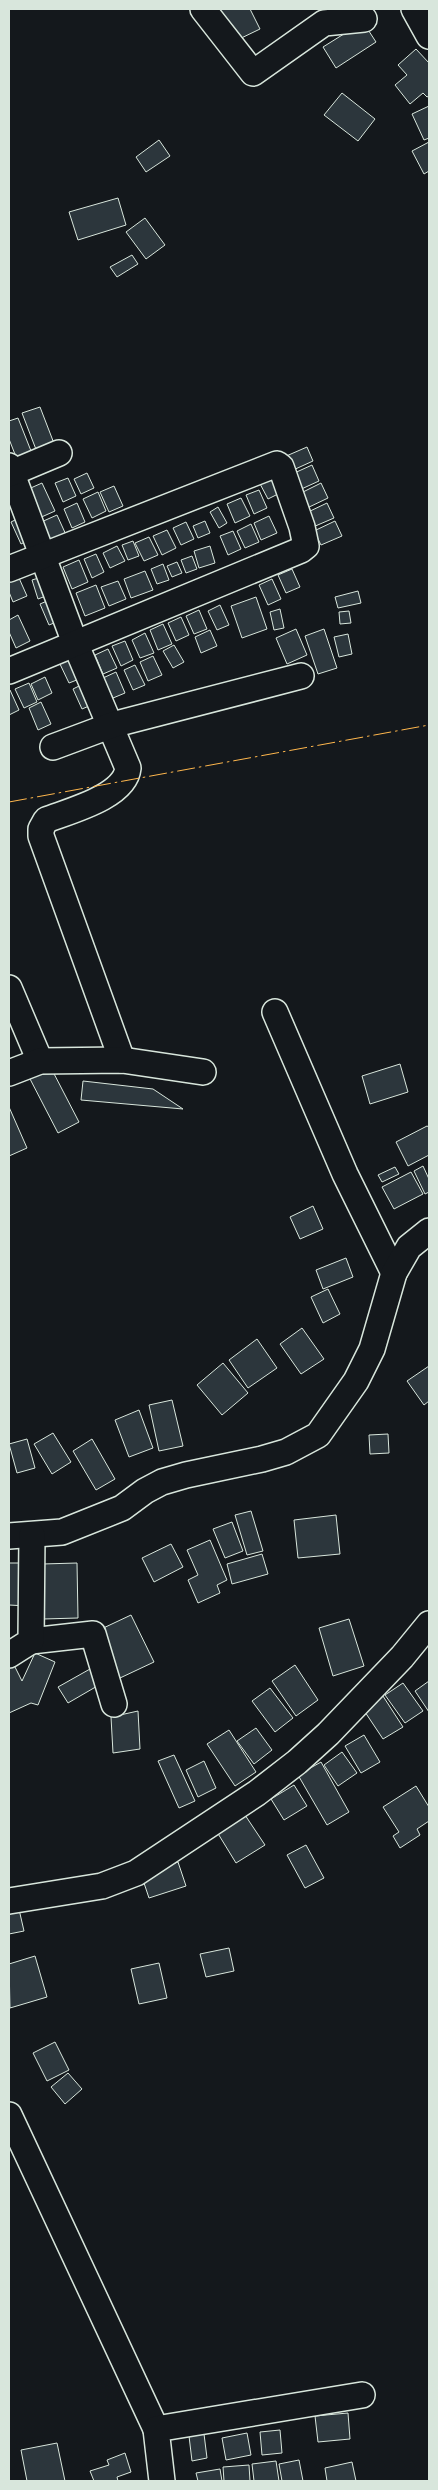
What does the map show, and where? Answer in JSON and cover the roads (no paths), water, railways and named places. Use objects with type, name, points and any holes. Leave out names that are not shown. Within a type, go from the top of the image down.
[{"type":"street","points":[[203,9],[253,73],[324,23],[364,18]]},
{"type":"street","points":[[414,9],[429,36]]},
{"type":"street","points":[[59,453],[10,471],[43,554],[75,643],[112,725],[128,768],[125,778],[115,790],[46,820],[41,829],[41,836],[122,1060]]},
{"type":"street","points":[[9,569],[43,554],[277,464],[281,467],[302,527],[306,546],[9,671]]},
{"type":"street","points":[[53,747],[112,725],[301,676]]},
{"type":"street","points":[[9,988],[40,1062]]},
{"type":"street","points":[[275,1012],[345,1174],[394,1273]]},
{"type":"street","points":[[9,1073],[40,1062],[122,1060],[203,1072]]},
{"type":"street","points":[[31,1641],[20,1536],[62,1532],[122,1508],[162,1482],[186,1475],[262,1460],[298,1446],[318,1435],[356,1381],[372,1349],[394,1273],[409,1247],[429,1231]]},
{"type":"street","points":[[9,1902],[102,1886],[136,1873],[257,1793],[297,1762],[328,1734],[402,1657],[429,1624]]},
{"type":"street","points":[[9,1655],[31,1641],[93,1634],[114,1704]]},
{"type":"street","points":[[9,2115],[156,2429],[162,2481]]},
{"type":"street","points":[[156,2429],[362,2394]]}]
